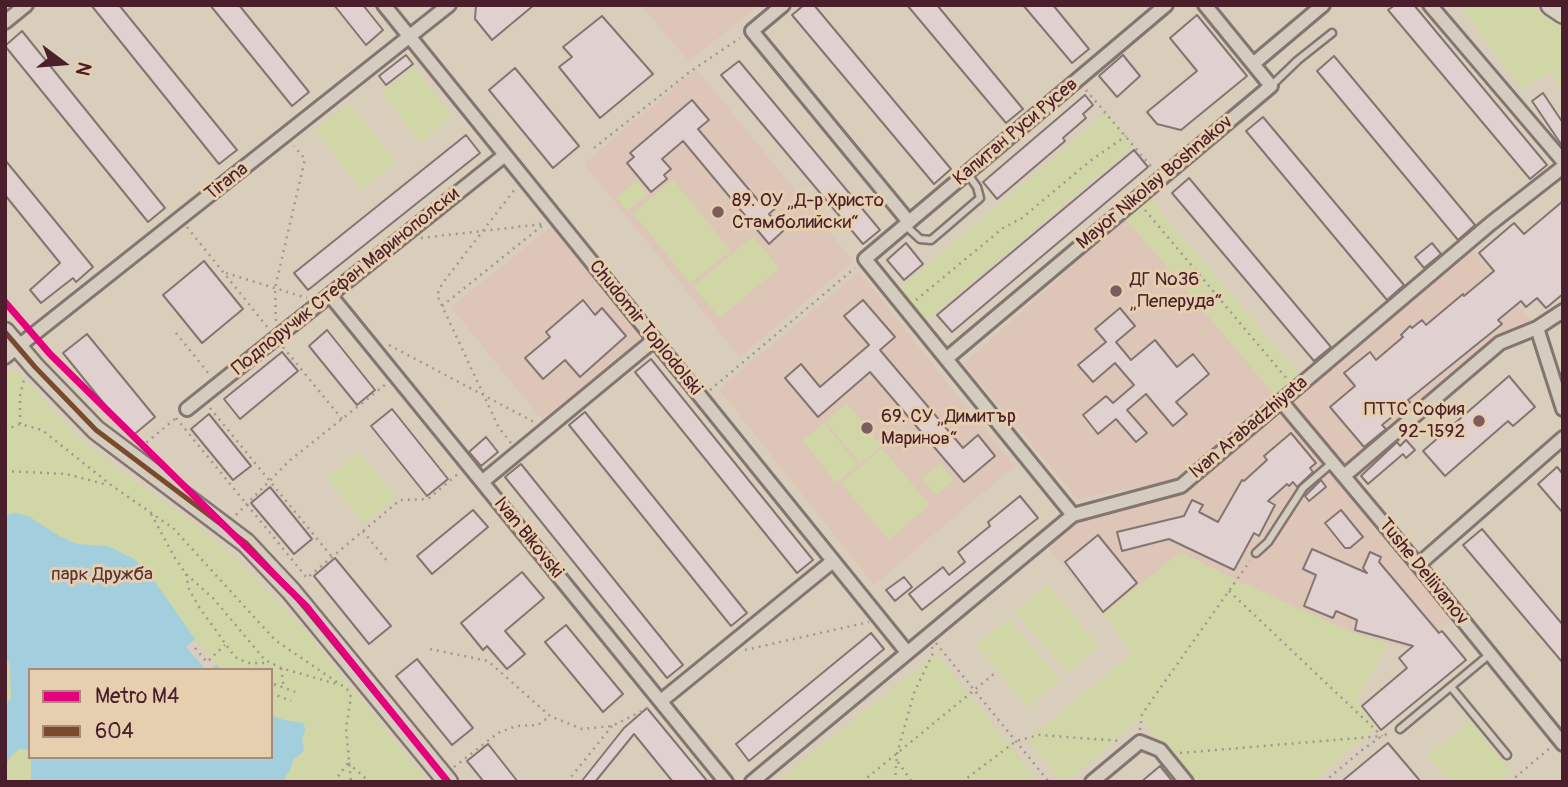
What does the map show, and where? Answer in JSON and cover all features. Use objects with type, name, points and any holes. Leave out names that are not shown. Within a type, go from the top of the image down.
[{"type":"main road","points":[[1551,5],[1563,13]]},
{"type":"street","points":[[5,22],[26,5]]},
{"type":"street","name":"Chudomir Toplodolski","points":[[384,5],[906,651]]},
{"type":"street","name":"Tirana","points":[[11,352],[449,5]]},
{"type":"street","points":[[783,5],[752,31],[907,224]]},
{"type":"street","name":"Капитан Руси Русев","points":[[865,259],[1166,5]]},
{"type":"street","points":[[1205,5],[1271,86]]},
{"type":"street","points":[[1252,64],[1323,5]]},
{"type":"street","points":[[1430,5],[1563,161]]},
{"type":"street","name":"Мayor Nikolay Boshnakov","points":[[946,359],[1271,86]]},
{"type":"street","name":"Подпоручик Стефан Маринополски","points":[[187,409],[505,155]]},
{"type":"street","name":"Ivan Arabadzhiyata","points":[[752,782],[906,651],[1073,515],[1181,486],[1490,224],[1563,167]]},
{"type":"street","points":[[865,259],[1073,515]]},
{"type":"street","name":"Ivan Bikovski","points":[[330,295],[726,782]]},
{"type":"street","points":[[1344,476],[1500,343],[1563,311]]},
{"type":"street","points":[[1536,327],[1563,409]]},
{"type":"street","points":[[5,332],[11,352],[96,430],[246,543],[451,775]]},
{"type":"street","points":[[482,482],[654,340]]},
{"type":"street","name":"Tushe Deliivanov","points":[[1281,401],[1561,742]]},
{"type":"street","points":[[1418,565],[1563,438]]},
{"type":"street","points":[[661,701],[833,561]]},
{"type":"street","points":[[1092,782],[1140,743],[1160,750],[1186,782]]},
{"type":"lane","points":[[1271,86],[1332,33]]},
{"type":"lane","points":[[907,224],[920,239],[930,240],[944,229],[980,198],[977,187],[967,173]]},
{"type":"lane","points":[[1256,553],[1268,542],[1303,488],[1333,462]]},
{"type":"lane","points":[[1400,729],[1490,654]]},
{"type":"lane","points":[[1451,687],[1507,755]]},
{"type":"path","points":[[594,148],[691,71],[752,31]]},
{"type":"path","points":[[1078,80],[1161,178]]},
{"type":"path","points":[[276,338],[275,288],[305,159],[285,136]]},
{"type":"path","points":[[906,309],[1003,228],[1021,218],[1090,161],[1126,136]]},
{"type":"path","points":[[519,452],[499,428],[437,295],[442,284],[523,178]]},
{"type":"path","points":[[1136,199],[1296,389]]},
{"type":"path","points":[[181,219],[342,419]]},
{"type":"path","points":[[397,241],[545,223],[442,306]]},
{"type":"path","points":[[701,398],[865,259]]},
{"type":"path","points":[[223,272],[311,299],[330,295]]},
{"type":"path","points":[[176,333],[218,385]]},
{"type":"path","points":[[382,342],[547,429]]},
{"type":"path","points":[[20,424],[20,396],[25,375],[28,373]]},
{"type":"path","points":[[236,515],[289,461],[396,376]]},
{"type":"path","points":[[202,398],[332,557]]},
{"type":"path","points":[[138,449],[176,418],[307,578],[400,500],[428,499],[469,465]]},
{"type":"path","points":[[5,430],[20,424],[42,430],[111,485],[173,528],[275,640],[343,686],[351,697],[346,720],[351,782]]},
{"type":"path","points":[[5,471],[66,474],[111,485]]},
{"type":"path","points":[[151,513],[174,558],[186,574],[213,598],[269,663]]},
{"type":"path","points":[[363,531],[387,561]]},
{"type":"path","points":[[962,782],[1016,741],[1039,735],[1140,743],[1142,714],[1256,553]]},
{"type":"path","points":[[186,574],[199,607],[235,657],[248,663],[269,663],[343,686]]},
{"type":"path","points":[[1229,591],[1382,736]]},
{"type":"path","points":[[739,652],[880,620]]},
{"type":"path","points":[[928,634],[1049,782]]},
{"type":"path","points":[[895,782],[897,754],[914,694],[933,653],[928,634]]},
{"type":"path","points":[[195,648],[207,662],[225,645]]},
{"type":"path","points":[[430,649],[488,661],[550,716],[582,729],[612,726],[661,701]]},
{"type":"path","points":[[248,663],[248,668]]},
{"type":"path","points":[[281,668],[284,688]]},
{"type":"path","points":[[862,782],[995,673]]},
{"type":"path","points":[[274,684],[295,692]]},
{"type":"path","points":[[273,694],[290,701]]},
{"type":"path","points":[[451,775],[498,733],[516,726],[538,725],[550,716]]},
{"type":"path","points":[[567,782],[612,726]]},
{"type":"path","points":[[1181,753],[1382,736],[1400,729]]},
{"type":"path","points":[[1324,782],[1382,736]]},
{"type":"path","points":[[1510,782],[1561,742]]},
{"type":"path","points":[[897,760],[912,782]]},
{"type":"path","points":[[334,782],[348,763]]},
{"type":"path","points":[[348,763],[370,782]]},
{"type":"shaded area","points":[[641,5],[760,5],[689,61]]},
{"type":"shaded area","name":"89. ОУ „Д-р Христо Стамболийски“","points":[[696,69],[853,261],[740,357],[584,164]]},
{"type":"shaded area","name":"ДГ №36 „Пеперуда“","points":[[1125,218],[1275,395],[1176,480],[1078,499],[964,364]]},
{"type":"shaded area","points":[[552,226],[645,341],[544,422],[451,307]]},
{"type":"shaded area","points":[[1467,244],[1537,328],[1500,343],[1344,476],[1458,614],[1431,638],[1427,654],[1354,634],[1181,552],[1103,614],[1042,539],[1073,515],[1181,486]]},
{"type":"shaded area","name":"69. СУ „Димитър Маринов“","points":[[859,272],[1014,466],[874,585],[719,389]]},
{"type":"green space","points":[[1459,5],[1529,5],[1563,27],[1563,93],[1551,72],[1522,89]]},
{"type":"green space","points":[[414,67],[453,116],[421,143],[381,93]]},
{"type":"green space","points":[[349,103],[396,162],[362,190],[315,130]]},
{"type":"green space","points":[[1106,113],[1133,146],[920,326],[893,294]]},
{"type":"green space","points":[[673,179],[731,251],[690,283],[633,213]]},
{"type":"green space","points":[[637,180],[648,195],[627,211],[616,197]]},
{"type":"green space","points":[[1149,197],[1299,374],[1275,395],[1125,218]]},
{"type":"green space","points":[[753,236],[779,268],[720,318],[693,286]]},
{"type":"green space","name":"парк Дружба","points":[[14,369],[89,447],[204,531],[236,559],[305,630],[428,782],[5,782],[5,376]]},
{"type":"green space","points":[[847,403],[882,446],[860,464],[825,421]]},
{"type":"green space","points":[[824,423],[858,465],[836,483],[802,440]]},
{"type":"green space","points":[[882,448],[930,505],[888,540],[841,483]]},
{"type":"green space","points":[[359,451],[396,497],[363,524],[327,478]]},
{"type":"green space","points":[[940,463],[954,480],[936,495],[922,478]]},
{"type":"green space","points":[[1181,552],[1240,582],[1354,633],[1389,643],[1356,701],[1376,728],[1312,782],[1196,782],[1140,719],[1066,782],[1061,782],[1027,740],[1133,653],[1103,614]]},
{"type":"green space","points":[[1047,584],[1099,646],[1067,673],[1015,611]]},
{"type":"green space","points":[[1009,618],[1060,680],[1028,707],[976,645]]},
{"type":"green space","points":[[937,654],[1039,782],[775,782]]},
{"type":"green space","points":[[1470,721],[1511,771],[1497,782],[1450,782],[1428,756]]},
{"type":"water","points":[[15,513],[28,516],[76,544],[108,546],[136,560],[220,668],[28,668],[28,751],[19,749],[5,767],[5,705],[11,699],[10,665],[5,654],[5,515]]},
{"type":"water","points":[[273,715],[283,720],[304,723],[304,751],[293,760],[282,782],[31,782],[31,759],[273,759]]},
{"type":"pier","points":[[195,639],[217,664],[213,668],[204,668],[186,647]]},
{"type":"building","points":[[91,5],[119,5],[237,150],[219,164]]},
{"type":"building","points":[[210,5],[239,5],[309,92],[292,106]]},
{"type":"building","points":[[334,5],[363,5],[383,30],[366,45]]},
{"type":"building","points":[[476,5],[534,5],[492,40],[475,19]]},
{"type":"building","points":[[804,5],[814,5],[951,169],[934,184],[792,15]]},
{"type":"building","points":[[907,5],[937,5],[1023,109],[1006,123]]},
{"type":"building","points":[[1023,5],[1053,5],[1089,49],[1072,63]]},
{"type":"building","points":[[1395,5],[1414,5],[1547,165],[1530,179],[1388,10]]},
{"type":"building","points":[[1197,15],[1247,76],[1181,130],[1157,124],[1147,112],[1197,71],[1170,38]]},
{"type":"building","points":[[602,16],[653,74],[600,118],[559,67],[572,57],[563,47]]},
{"type":"building","points":[[22,31],[165,208],[148,222],[5,46]]},
{"type":"building","points":[[406,55],[413,64],[386,85],[379,76]]},
{"type":"building","points":[[1123,55],[1140,76],[1117,97],[1099,76]]},
{"type":"building","points":[[1334,56],[1475,225],[1458,240],[1317,71]]},
{"type":"building","points":[[739,61],[880,230],[863,244],[721,75]]},
{"type":"building","points":[[515,68],[579,146],[553,168],[489,90]]},
{"type":"building","points":[[1543,93],[1563,123],[1563,147],[1532,101]]},
{"type":"building","points":[[1085,95],[1093,105],[1083,114],[1086,118],[1063,138],[1065,141],[997,199],[983,182]]},
{"type":"building","points":[[692,100],[709,120],[698,129],[762,205],[772,196],[779,205],[769,214],[783,231],[769,244],[683,141],[662,159],[671,169],[664,175],[667,179],[651,192],[627,163],[634,157],[630,153]]},
{"type":"building","points":[[1263,117],[1404,285],[1387,300],[1246,131]]},
{"type":"building","points":[[466,135],[480,153],[308,290],[294,273]]},
{"type":"building","points":[[1134,150],[1148,167],[952,332],[937,315]]},
{"type":"building","points":[[5,160],[93,267],[76,282],[73,278],[41,303],[30,290],[60,263],[5,195]]},
{"type":"building","points":[[1189,178],[1331,347],[1314,361],[1172,193]]},
{"type":"building","points":[[1563,201],[1563,294],[1546,308],[1537,298],[1526,307],[1521,301],[1498,320],[1502,324],[1408,400],[1410,402],[1382,425],[1386,429],[1364,447],[1330,407],[1355,386],[1344,373],[1370,352],[1376,360],[1403,337],[1401,335],[1410,326],[1412,328],[1422,320],[1426,325],[1463,294],[1464,296],[1494,271],[1479,253],[1514,223],[1524,234]]},
{"type":"building","points":[[906,243],[923,264],[904,280],[887,260]]},
{"type":"building","points":[[1432,243],[1441,254],[1424,268],[1415,257]]},
{"type":"building","points":[[204,261],[243,309],[202,343],[163,295]]},
{"type":"building","points":[[583,300],[595,315],[602,308],[626,336],[580,377],[565,360],[543,379],[525,358],[550,337],[546,332]]},
{"type":"building","points":[[863,300],[895,337],[880,350],[963,448],[978,435],[995,456],[964,482],[870,372],[818,417],[785,378],[801,364],[820,387],[869,345],[844,316]]},
{"type":"building","points":[[1120,308],[1135,326],[1116,342],[1131,360],[1155,340],[1177,367],[1193,354],[1209,374],[1176,402],[1187,414],[1173,426],[1146,394],[1127,410],[1147,433],[1136,442],[1116,419],[1098,434],[1083,415],[1106,396],[1113,403],[1134,385],[1115,363],[1093,382],[1078,365],[1106,342],[1095,329]]},
{"type":"building","points":[[327,330],[375,390],[357,405],[309,346]]},
{"type":"building","points":[[87,334],[155,417],[131,437],[63,353]]},
{"type":"building","points":[[282,352],[298,371],[240,419],[224,399]]},
{"type":"building","points":[[651,359],[813,560],[797,573],[635,372]]},
{"type":"building","points":[[1509,376],[1535,407],[1513,426],[1508,421],[1445,476],[1423,451]]},
{"type":"building","points":[[392,409],[448,479],[427,496],[371,426]]},
{"type":"building","points":[[585,412],[747,613],[731,626],[569,425]]},
{"type":"building","points":[[209,414],[251,466],[233,480],[191,429]]},
{"type":"building","points":[[1291,433],[1316,463],[1310,468],[1313,472],[1297,487],[1293,482],[1289,486],[1287,484],[1268,501],[1275,505],[1259,536],[1254,533],[1234,570],[1169,539],[1122,551],[1117,532],[1184,516],[1192,500],[1203,505],[1199,512],[1218,522],[1242,480],[1267,460],[1264,456]]},
{"type":"building","points":[[486,437],[498,452],[481,466],[469,452]]},
{"type":"building","points":[[1406,440],[1415,450],[1406,458],[1403,454],[1368,484],[1361,476],[1397,442],[1400,446]]},
{"type":"building","points":[[521,464],[683,665],[667,678],[505,477]]},
{"type":"building","points":[[1557,467],[1563,474],[1563,513],[1538,484]]},
{"type":"building","points":[[1321,480],[1326,487],[1309,501],[1305,496]]},
{"type":"building","points":[[270,487],[312,539],[294,554],[251,503]]},
{"type":"building","points":[[1020,496],[1038,518],[922,610],[909,594],[943,567],[949,575],[965,562],[958,552],[990,526],[988,522]]},
{"type":"building","points":[[473,510],[488,527],[432,574],[417,556]]},
{"type":"building","points":[[1341,510],[1363,537],[1350,548],[1345,548],[1325,523]]},
{"type":"building","points":[[1482,529],[1563,625],[1563,663],[1463,545]]},
{"type":"building","points":[[1098,535],[1137,583],[1103,612],[1065,562]]},
{"type":"building","points":[[1312,549],[1367,573],[1363,568],[1370,552],[1381,557],[1379,562],[1439,633],[1442,631],[1466,660],[1381,730],[1362,706],[1407,668],[1399,658],[1413,646],[1355,630],[1357,620],[1336,611],[1333,618],[1304,606],[1316,575],[1303,569]]},
{"type":"building","points":[[335,558],[391,626],[369,644],[314,576]]},
{"type":"building","points":[[522,572],[544,598],[505,631],[525,654],[507,669],[487,646],[483,650],[461,623]]},
{"type":"building","points":[[904,577],[912,587],[895,601],[886,590]]},
{"type":"building","points":[[566,625],[623,694],[603,712],[545,642]]},
{"type":"building","points":[[871,633],[884,649],[749,761],[736,744]]},
{"type":"building","points":[[417,659],[473,728],[452,745],[396,676]]},
{"type":"building","points":[[647,708],[708,782],[673,782],[634,734],[595,782],[581,782],[624,728]]},
{"type":"building","points":[[1388,743],[1421,782],[1341,782]]},
{"type":"building","points":[[488,744],[518,782],[484,782],[467,761]]},
{"type":"building","points":[[1160,766],[1173,782],[1141,782]]},
{"type":"metro line","name":"M4","points":[[5,302],[50,354],[306,606],[448,782]]},
{"type":"transit line","name":"604","points":[[5,332],[96,430],[246,543],[291,591],[448,782]]},
{"type":"place","name":"89. ОУ „Д-р Христо Стамболийски“","points":[[718,212]]},
{"type":"place","name":"ДГ №36 „Пеперуда“","points":[[1116,291]]},
{"type":"place","name":"ПТТС София 92-1592","points":[[1479,421]]},
{"type":"place","name":"69. СУ „Димитър Маринов“","points":[[867,428]]}]
